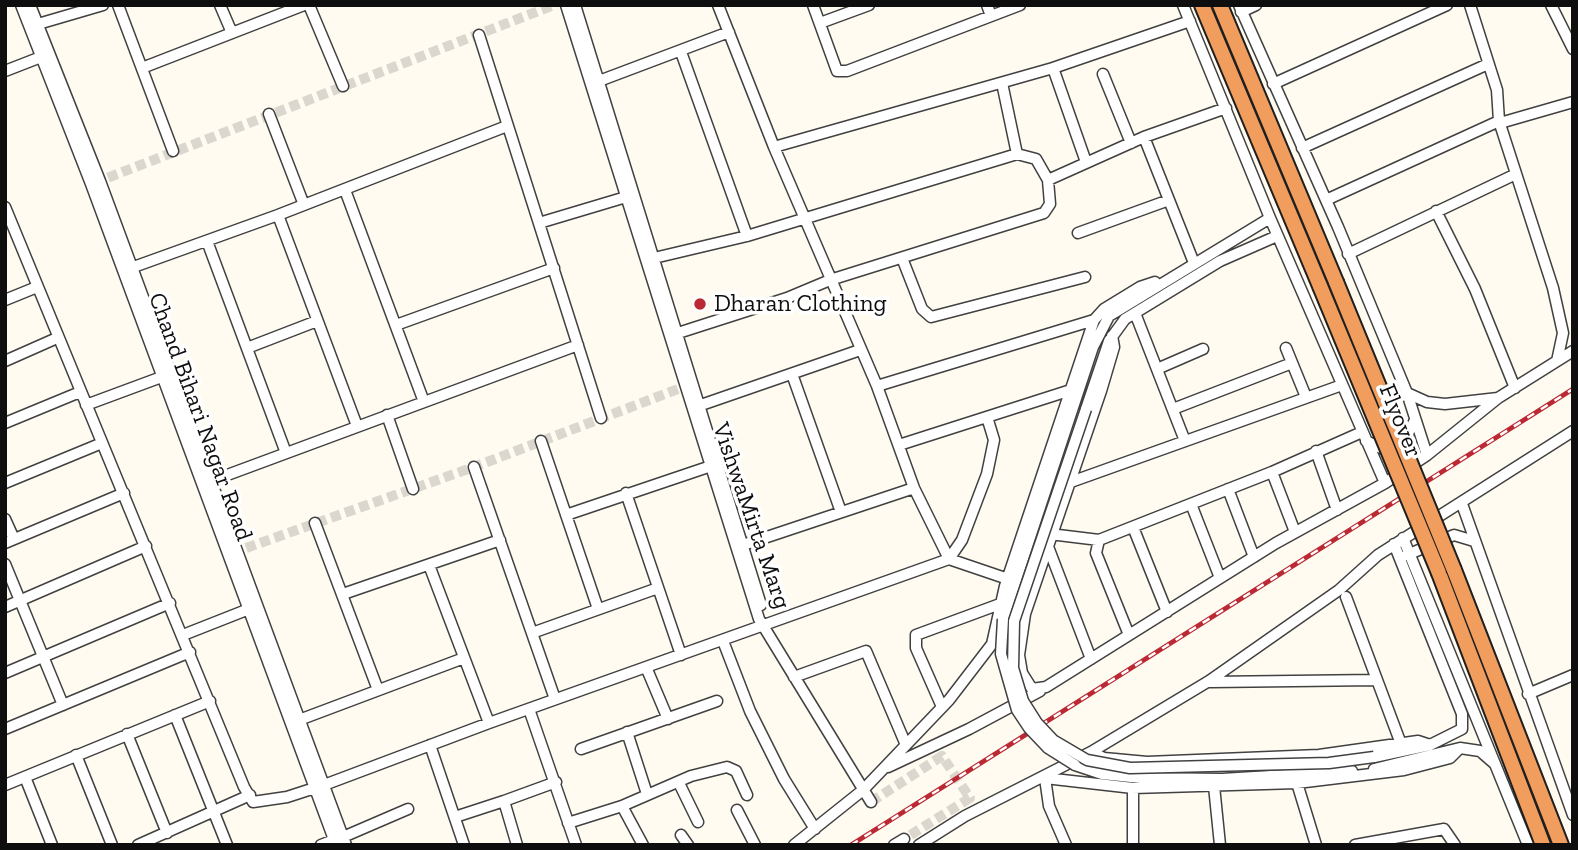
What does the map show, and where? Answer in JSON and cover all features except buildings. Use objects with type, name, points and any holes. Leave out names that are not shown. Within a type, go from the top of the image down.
[{"type":"highway","name":"Flyover","points":[[1202,5],[1320,286],[1446,572]]},
{"type":"highway","name":"Flyover","points":[[1220,5],[1336,282],[1446,572]]},
{"type":"highway","points":[[1446,572],[1543,845]]},
{"type":"highway","points":[[1446,572],[1561,845]]},
{"type":"street","name":"Chand Bihari Nagar Road","points":[[21,5],[128,269]]},
{"type":"street","name":"Chand Bihari Nagar Road","points":[[30,5],[167,375],[249,609],[340,842]]},
{"type":"street","points":[[38,24],[103,5]]},
{"type":"street","points":[[118,5],[173,151]]},
{"type":"street","points":[[220,5],[232,33]]},
{"type":"street","points":[[142,68],[307,5],[343,86]]},
{"type":"street","name":"VishwaMirta Marg","points":[[566,5],[626,197],[743,545],[765,626]]},
{"type":"street","name":"VishwaMirta Marg","points":[[575,5],[701,405],[714,465],[759,619],[765,626]]},
{"type":"street","points":[[718,5],[774,147],[877,386],[914,488],[949,559],[1008,579]]},
{"type":"street","points":[[813,5],[837,71],[847,71],[1020,5]]},
{"type":"street","points":[[820,23],[869,5]]},
{"type":"street","points":[[987,5],[991,16]]},
{"type":"street","points":[[1183,5],[1269,218],[1385,484]]},
{"type":"street","points":[[1256,5],[1240,8],[1326,200],[1407,393],[1427,455]]},
{"type":"street","points":[[1273,84],[1447,5]]},
{"type":"street","points":[[1551,5],[1573,50]]},
{"type":"street","points":[[1473,6],[1497,90],[1500,122],[1556,299],[1563,332],[1557,361]]},
{"type":"street","points":[[774,147],[1053,68],[1190,21]]},
{"type":"street","points":[[599,81],[729,32]]},
{"type":"street","points":[[479,35],[601,418]]},
{"type":"street","points":[[681,52],[747,236]]},
{"type":"street","points":[[5,71],[41,58]]},
{"type":"street","points":[[1302,148],[1488,64]]},
{"type":"street","points":[[1053,68],[1086,162]]},
{"type":"street","points":[[1103,74],[1132,143]]},
{"type":"street","points":[[1002,83],[1017,154]]},
{"type":"street","points":[[1326,200],[1500,122],[1573,102]]},
{"type":"street","points":[[1048,180],[1144,137],[1226,108]]},
{"type":"street","points":[[269,114],[304,205]]},
{"type":"street","points":[[128,269],[345,190],[507,126]]},
{"type":"street","points":[[1144,137],[1194,264]]},
{"type":"street","points":[[654,258],[747,236],[1017,154],[1036,159],[1048,180],[1050,204],[1044,213],[830,280],[787,298],[678,333]]},
{"type":"street","points":[[1348,254],[1516,174]]},
{"type":"street","points":[[345,190],[424,401]]},
{"type":"street","points":[[539,223],[626,197]]},
{"type":"street","points":[[1078,233],[1169,200]]},
{"type":"street","points":[[5,207],[57,338],[253,802],[319,787],[555,699],[949,559],[962,540],[986,474],[994,440],[987,417]]},
{"type":"street","points":[[1436,211],[1475,289],[1515,388]]},
{"type":"street","points":[[278,215],[357,426]]},
{"type":"street","points":[[1269,218],[1109,316],[1100,330],[1003,619],[1001,654],[1017,710],[1048,748],[1075,765],[1102,774],[1141,778],[1222,779],[1380,768],[1460,748],[1480,751],[1495,764]]},
{"type":"street","points":[[1277,236],[1220,261],[1125,319],[1112,336],[1014,621],[1013,668],[1024,701],[1037,723],[1053,740],[1087,760],[1130,768],[1304,764],[1374,757],[1430,745],[1462,729],[1462,714],[1405,556]]},
{"type":"street","points":[[207,241],[286,453]]},
{"type":"street","points":[[902,258],[922,309],[931,317],[1085,276]]},
{"type":"street","points":[[396,325],[554,268]]},
{"type":"street","points":[[992,644],[1000,604],[1094,320],[1104,309],[1140,287],[1172,276]]},
{"type":"street","points":[[5,300],[37,287]]},
{"type":"street","points":[[1135,313],[1185,441]]},
{"type":"street","points":[[877,386],[1094,320]]},
{"type":"street","points":[[247,348],[317,321]]},
{"type":"street","points":[[1046,687],[1032,689],[1022,673],[1019,654],[1023,625],[1049,539],[1101,391],[1114,347],[1112,336]]},
{"type":"street","points":[[5,361],[57,338]]},
{"type":"street","points":[[211,481],[578,345]]},
{"type":"street","points":[[1286,348],[1306,397]]},
{"type":"street","points":[[1157,369],[1203,349]]},
{"type":"street","points":[[701,405],[860,350]]},
{"type":"street","points":[[882,770],[969,729],[1046,687],[1254,557],[1385,484],[1427,455],[1498,398],[1573,351]]},
{"type":"street","points":[[1173,409],[1292,363]]},
{"type":"street","points":[[792,374],[841,512]]},
{"type":"street","name":"Chand Bihari Nagar Road","points":[[167,375],[211,481],[299,720],[319,787]]},
{"type":"street","points":[[86,405],[167,375]]},
{"type":"street","points":[[1068,483],[1342,385]]},
{"type":"street","points":[[900,445],[1072,390]]},
{"type":"street","points":[[5,423],[80,392]]},
{"type":"street","points":[[1407,393],[1427,402],[1445,404],[1498,398]]},
{"type":"street","points":[[387,415],[413,489]]},
{"type":"street","points":[[1364,436],[1381,448],[1391,446],[1406,437],[1416,420]]},
{"type":"street","points":[[919,845],[965,816],[1045,778],[1091,752],[1209,681],[1353,578],[1356,572],[1399,541],[1462,504],[1573,430]]},
{"type":"street","points":[[1049,539],[1099,540],[1272,472],[1316,450],[1364,436]]},
{"type":"street","points":[[541,442],[598,609]]},
{"type":"street","points":[[5,483],[102,443]]},
{"type":"street","points":[[1316,450],[1337,510]]},
{"type":"street","points":[[566,515],[714,465]]},
{"type":"street","points":[[474,467],[555,699]]},
{"type":"street","points":[[1272,472],[1295,533]]},
{"type":"street","points":[[743,545],[914,488]]},
{"type":"street","points":[[1228,489],[1254,557]]},
{"type":"street","points":[[5,519],[10,541],[124,493]]},
{"type":"street","points":[[626,493],[681,655]]},
{"type":"street","points":[[1191,504],[1220,578]]},
{"type":"street","points":[[1462,504],[1573,815]]},
{"type":"street","points":[[315,523],[378,690]]},
{"type":"street","points":[[1133,527],[1167,611]]},
{"type":"street","points":[[1405,556],[1454,535],[1474,541]]},
{"type":"street","points":[[1049,539],[1091,659]]},
{"type":"street","points":[[343,594],[500,540]]},
{"type":"street","points":[[1099,540],[1096,553],[1129,635]]},
{"type":"street","points":[[1399,541],[1528,845]]},
{"type":"street","points":[[5,607],[146,547]]},
{"type":"street","points":[[5,564],[63,705]]},
{"type":"street","points":[[429,565],[489,723]]},
{"type":"street","points":[[532,633],[658,588]]},
{"type":"street","points":[[1346,597],[1401,744]]},
{"type":"street","points":[[5,673],[170,603]]},
{"type":"street","points":[[942,707],[914,639],[943,623],[1000,604]]},
{"type":"street","points":[[183,635],[249,609]]},
{"type":"street","points":[[794,845],[863,790],[942,707],[992,644],[1023,625]]},
{"type":"street","points":[[765,626],[871,802]]},
{"type":"street","points":[[723,641],[750,710],[784,779],[815,829]]},
{"type":"street","points":[[794,677],[866,651],[906,745]]},
{"type":"street","points":[[5,729],[190,652]]},
{"type":"street","points":[[299,720],[464,658]]},
{"type":"street","points":[[646,667],[668,719]]},
{"type":"street","points":[[1528,694],[1573,675]]},
{"type":"street","points":[[1209,681],[1377,680]]},
{"type":"street","points":[[5,785],[210,701]]},
{"type":"street","points":[[581,749],[717,701]]},
{"type":"street","points":[[528,709],[556,782],[576,845]]},
{"type":"street","points":[[175,715],[227,845]]},
{"type":"street","points":[[626,733],[647,794]]},
{"type":"street","points":[[127,734],[167,833]]},
{"type":"street","points":[[1091,752],[1104,758],[1147,762],[1319,755],[1418,741],[1430,745]]},
{"type":"street","points":[[430,745],[464,845]]},
{"type":"street","points":[[1045,778],[1133,788],[1297,783],[1404,770],[1450,758],[1460,748]]},
{"type":"street","points":[[76,755],[112,845]]},
{"type":"street","points":[[568,823],[622,806],[691,776],[732,767],[747,795]]},
{"type":"street","points":[[26,777],[52,845]]},
{"type":"street","points":[[1045,778],[1049,806],[1066,845]]},
{"type":"street","points":[[454,817],[556,782]]},
{"type":"street","points":[[679,783],[698,822]]},
{"type":"street","points":[[1297,783],[1316,845]]},
{"type":"street","points":[[1214,786],[1220,845]]},
{"type":"street","points":[[1133,788],[1133,845]]},
{"type":"street","points":[[138,845],[250,795]]},
{"type":"street","points":[[504,801],[517,845]]},
{"type":"street","points":[[622,806],[643,845]]},
{"type":"street","points":[[321,845],[340,842],[408,808]]},
{"type":"street","points":[[737,810],[755,845]]},
{"type":"street","points":[[1355,845],[1384,842],[1444,829],[1455,845]]},
{"type":"street","points":[[681,835],[688,845]]},
{"type":"street","points":[[894,845],[904,839]]},
{"type":"tunnel","points":[[94,183],[554,5]]},
{"type":"tunnel","points":[[232,553],[474,467],[691,384]]},
{"type":"tunnel","points":[[871,802],[942,756],[970,798],[904,839]]},
{"type":"railway","points":[[851,845],[1573,389]]},
{"type":"place","name":"Dharan Clothing","points":[[700,304]]}]
